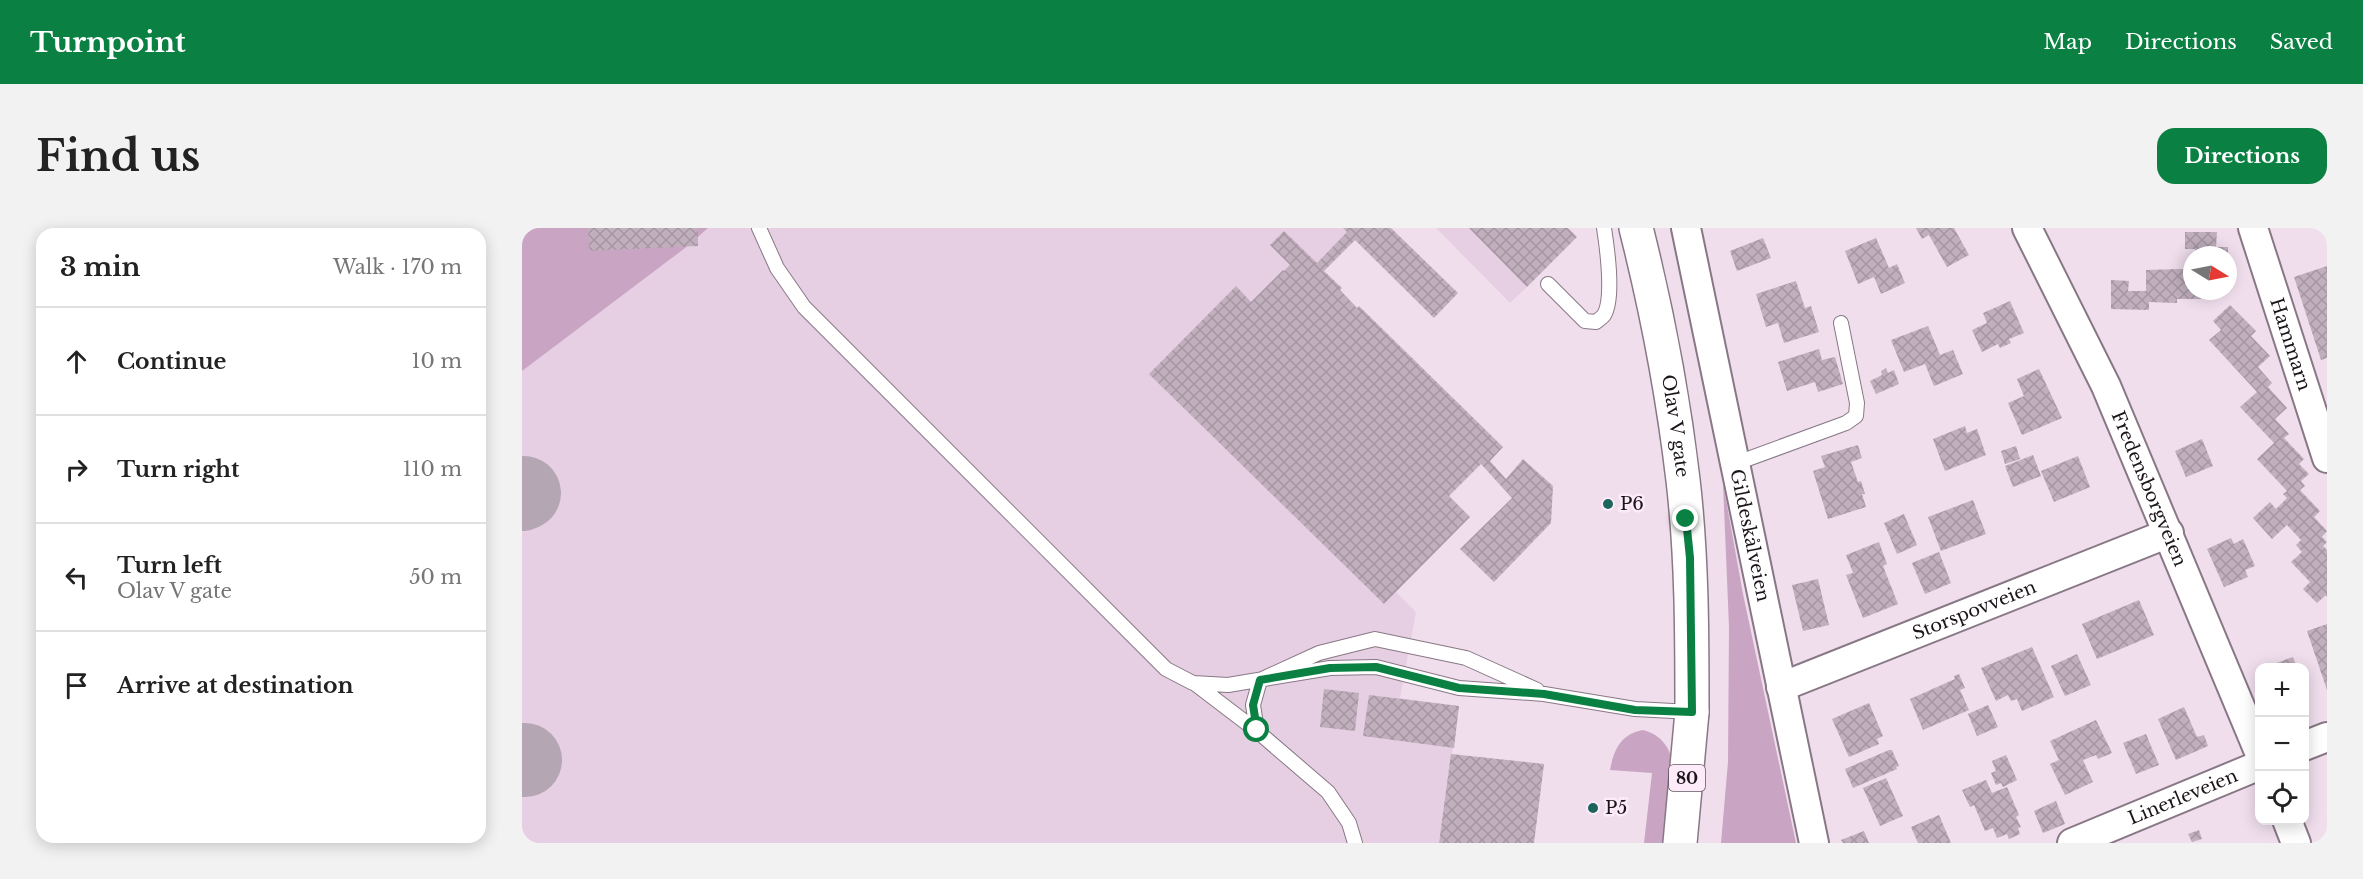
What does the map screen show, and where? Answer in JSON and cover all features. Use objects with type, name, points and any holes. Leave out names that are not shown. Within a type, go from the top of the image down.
[{"type":"main road","name":"Olav V gate","points":[[1636,228],[1652,293],[1672,403],[1683,480],[1690,558],[1692,712],[1680,843]]},
{"type":"street","name":"Gildeskålveien","points":[[1686,228],[1814,843]]},
{"type":"street","name":"Fredensborgveien","points":[[2027,228],[2106,386],[2255,744]]},
{"type":"street","name":"Hammarn","points":[[2253,228],[2327,458]]},
{"type":"street","name":"Storspovveien","points":[[1781,687],[2169,533]]},
{"type":"street","points":[[2309,744],[2327,737]]},
{"type":"street","name":"Linerleveien","points":[[2072,843],[2255,767]]},
{"type":"street","points":[[2289,825],[2296,843]]},
{"type":"lane","points":[[759,228],[777,268],[804,307],[1166,669],[1193,683],[1257,730],[1328,792],[1349,823],[1355,843]]},
{"type":"lane","points":[[1548,284],[1585,321],[1596,322],[1604,315],[1608,297],[1609,259],[1604,228]]},
{"type":"lane","points":[[1734,464],[1846,423],[1856,416],[1857,403],[1841,323]]},
{"type":"lane","points":[[1257,730],[1253,705],[1260,680],[1319,653],[1375,639],[1466,658],[1544,694]]},
{"type":"lane","points":[[1193,683],[1228,685],[1330,668],[1376,667],[1459,688],[1544,694],[1635,710],[1692,712]]},
{"type":"shaded area","points":[[522,228],[1370,228],[1316,273],[1397,593],[1416,612],[1400,698],[1459,706],[1439,843],[522,843]]},
{"type":"shaded area","points":[[522,228],[708,228],[689,245],[522,371]]},
{"type":"shaded area","points":[[1436,228],[1507,228],[1527,287],[1510,303]]},
{"type":"shaded area","points":[[1723,483],[1743,594],[1796,843],[1721,843],[1728,762],[1729,627]]},
{"type":"shaded area","points":[[1643,730],[1658,737],[1667,748],[1673,762],[1675,778],[1669,843],[1644,843],[1652,773],[1610,770],[1616,749],[1624,739]]},
{"type":"building","points":[[588,228],[698,228],[698,246],[589,251]]},
{"type":"building","points":[[1343,228],[1391,228],[1458,293],[1434,318],[1355,240],[1324,271],[1342,288],[1340,290],[1357,308],[1359,306],[1503,447],[1490,461],[1506,479],[1523,459],[1553,486],[1551,523],[1494,582],[1460,549],[1512,498],[1481,464],[1449,496],[1470,517],[1384,604],[1149,374],[1236,286],[1251,302],[1290,265],[1270,245],[1284,231],[1317,263],[1347,232]]},
{"type":"building","points":[[1469,228],[1568,228],[1577,237],[1527,287]]},
{"type":"building","points":[[1916,228],[1954,228],[1969,255],[1947,267],[1929,235],[1922,239]]},
{"type":"building","points":[[2185,232],[2217,232],[2216,246],[2185,246]]},
{"type":"building","points":[[1763,238],[1771,258],[1737,271],[1730,251]]},
{"type":"building","points":[[1876,238],[1889,268],[1897,264],[1905,283],[1881,294],[1874,277],[1858,284],[1845,251]]},
{"type":"building","points":[[2327,266],[2327,358],[2321,360],[2294,277]]},
{"type":"building","points":[[2183,269],[2183,299],[2177,299],[2177,303],[2149,302],[2149,310],[2111,309],[2111,280],[2129,281],[2128,291],[2146,291],[2146,270]]},
{"type":"building","points":[[1796,281],[1805,308],[1811,306],[1819,332],[1784,343],[1778,323],[1766,327],[1756,294]]},
{"type":"building","points":[[2010,301],[2024,333],[2009,339],[2011,343],[2000,348],[1998,344],[1982,352],[1972,330],[1987,323],[1983,313]]},
{"type":"building","points":[[2230,305],[2256,331],[2251,336],[2270,356],[2258,367],[2272,383],[2268,387],[2287,408],[2275,419],[2289,434],[2284,438],[2304,459],[2299,464],[2309,474],[2301,481],[2305,486],[2300,490],[2320,511],[2314,517],[2327,531],[2322,537],[2327,542],[2323,546],[2327,550],[2327,597],[2326,595],[2317,603],[2303,589],[2310,582],[2291,562],[2302,552],[2296,545],[2301,540],[2287,525],[2272,539],[2253,518],[2270,502],[2276,509],[2287,498],[2283,494],[2287,491],[2257,459],[2274,443],[2240,407],[2257,392],[2209,340],[2221,330],[2213,321]]},
{"type":"building","points":[[1928,326],[1940,355],[1953,350],[1963,374],[1934,386],[1925,364],[1904,372],[1891,340]]},
{"type":"building","points":[[1819,349],[1822,360],[1835,357],[1843,384],[1818,392],[1815,382],[1787,391],[1778,362]]},
{"type":"building","points":[[1886,368],[1888,373],[1894,370],[1899,384],[1876,394],[1870,381],[1882,375],[1881,371]]},
{"type":"building","points":[[2039,369],[2062,418],[2022,435],[2008,403],[2024,396],[2017,379]]},
{"type":"building","points":[[1965,426],[1967,433],[1977,429],[1986,455],[1945,471],[1933,439]]},
{"type":"building","points":[[2202,439],[2213,466],[2186,477],[2175,451]]},
{"type":"building","points":[[1858,445],[1862,458],[1851,462],[1858,482],[1861,481],[1866,507],[1828,519],[1813,471],[1825,467],[1821,456]]},
{"type":"building","points":[[2016,446],[2020,459],[2005,464],[2001,451]]},
{"type":"building","points":[[2033,455],[2041,476],[2013,487],[2005,466]]},
{"type":"building","points":[[2078,456],[2090,487],[2054,502],[2041,471]]},
{"type":"building","points":[[1973,500],[1986,534],[1941,551],[1928,517]]},
{"type":"building","points":[[1904,514],[1917,545],[1897,554],[1884,523]]},
{"type":"building","points":[[2231,538],[2234,544],[2243,539],[2255,566],[2245,570],[2248,577],[2224,587],[2207,549]]},
{"type":"building","points":[[1879,542],[1887,564],[1883,566],[1898,604],[1863,618],[1846,575],[1853,573],[1846,555]]},
{"type":"building","points":[[1939,552],[1951,583],[1925,594],[1912,563]]},
{"type":"building","points":[[1818,579],[1829,625],[1803,631],[1792,585]]},
{"type":"building","points":[[2139,600],[2154,635],[2097,659],[2082,624]]},
{"type":"building","points":[[2327,624],[2327,690],[2307,631]]},
{"type":"building","points":[[2032,647],[2054,697],[2022,711],[2017,699],[2011,701],[2008,695],[1996,701],[1981,668]]},
{"type":"building","points":[[2077,654],[2091,685],[2065,696],[2051,666]]},
{"type":"building","points":[[2293,657],[2295,663],[2277,663]]},
{"type":"building","points":[[1959,674],[1965,688],[1960,690],[1969,710],[1923,730],[1910,699],[1955,679],[1954,676]]},
{"type":"building","points":[[1324,689],[1359,693],[1355,731],[1320,727]]},
{"type":"building","points":[[1369,695],[1459,706],[1454,748],[1363,736]]},
{"type":"building","points":[[1869,703],[1883,736],[1877,739],[1879,744],[1849,757],[1832,719]]},
{"type":"building","points":[[1988,705],[1998,727],[1977,736],[1968,714]]},
{"type":"building","points":[[2184,707],[2197,737],[2204,735],[2208,746],[2176,760],[2158,719]]},
{"type":"building","points":[[2096,720],[2112,753],[2098,759],[2096,755],[2083,760],[2093,782],[2065,795],[2050,764],[2059,760],[2050,741]]},
{"type":"building","points":[[2146,734],[2159,765],[2136,774],[2123,743]]},
{"type":"building","points":[[1892,750],[1899,766],[1896,767],[1897,769],[1853,788],[1845,769]]},
{"type":"building","points":[[1451,754],[1544,764],[1534,843],[1439,843]]},
{"type":"building","points":[[2006,755],[2017,780],[2003,787],[2001,783],[1996,785],[1991,773],[1996,771],[1992,761]]},
{"type":"building","points":[[1886,778],[1903,816],[1880,826],[1863,788]]},
{"type":"building","points":[[1986,780],[1992,793],[2007,787],[2019,815],[2016,817],[2021,827],[2018,828],[2020,834],[2009,839],[2007,834],[1997,838],[1993,828],[1985,831],[1974,805],[1970,807],[1962,790]]},
{"type":"building","points":[[2056,801],[2065,824],[2043,833],[2034,811]]},
{"type":"building","points":[[1939,815],[1951,843],[1918,843],[1911,827]]},
{"type":"building","points":[[2199,830],[2202,839],[2192,842],[2188,834]]},
{"type":"building","points":[[1864,831],[1869,843],[1843,843],[1841,840]]},
{"type":"place","name":"P6","points":[[1608,504]]},
{"type":"place","name":"P5","points":[[1593,808]]},
{"type":"route","points":[[1257,730],[1253,705],[1260,680],[1330,668],[1376,667],[1459,688],[1544,694],[1635,710],[1692,712],[1690,558],[1686,519]]}]
